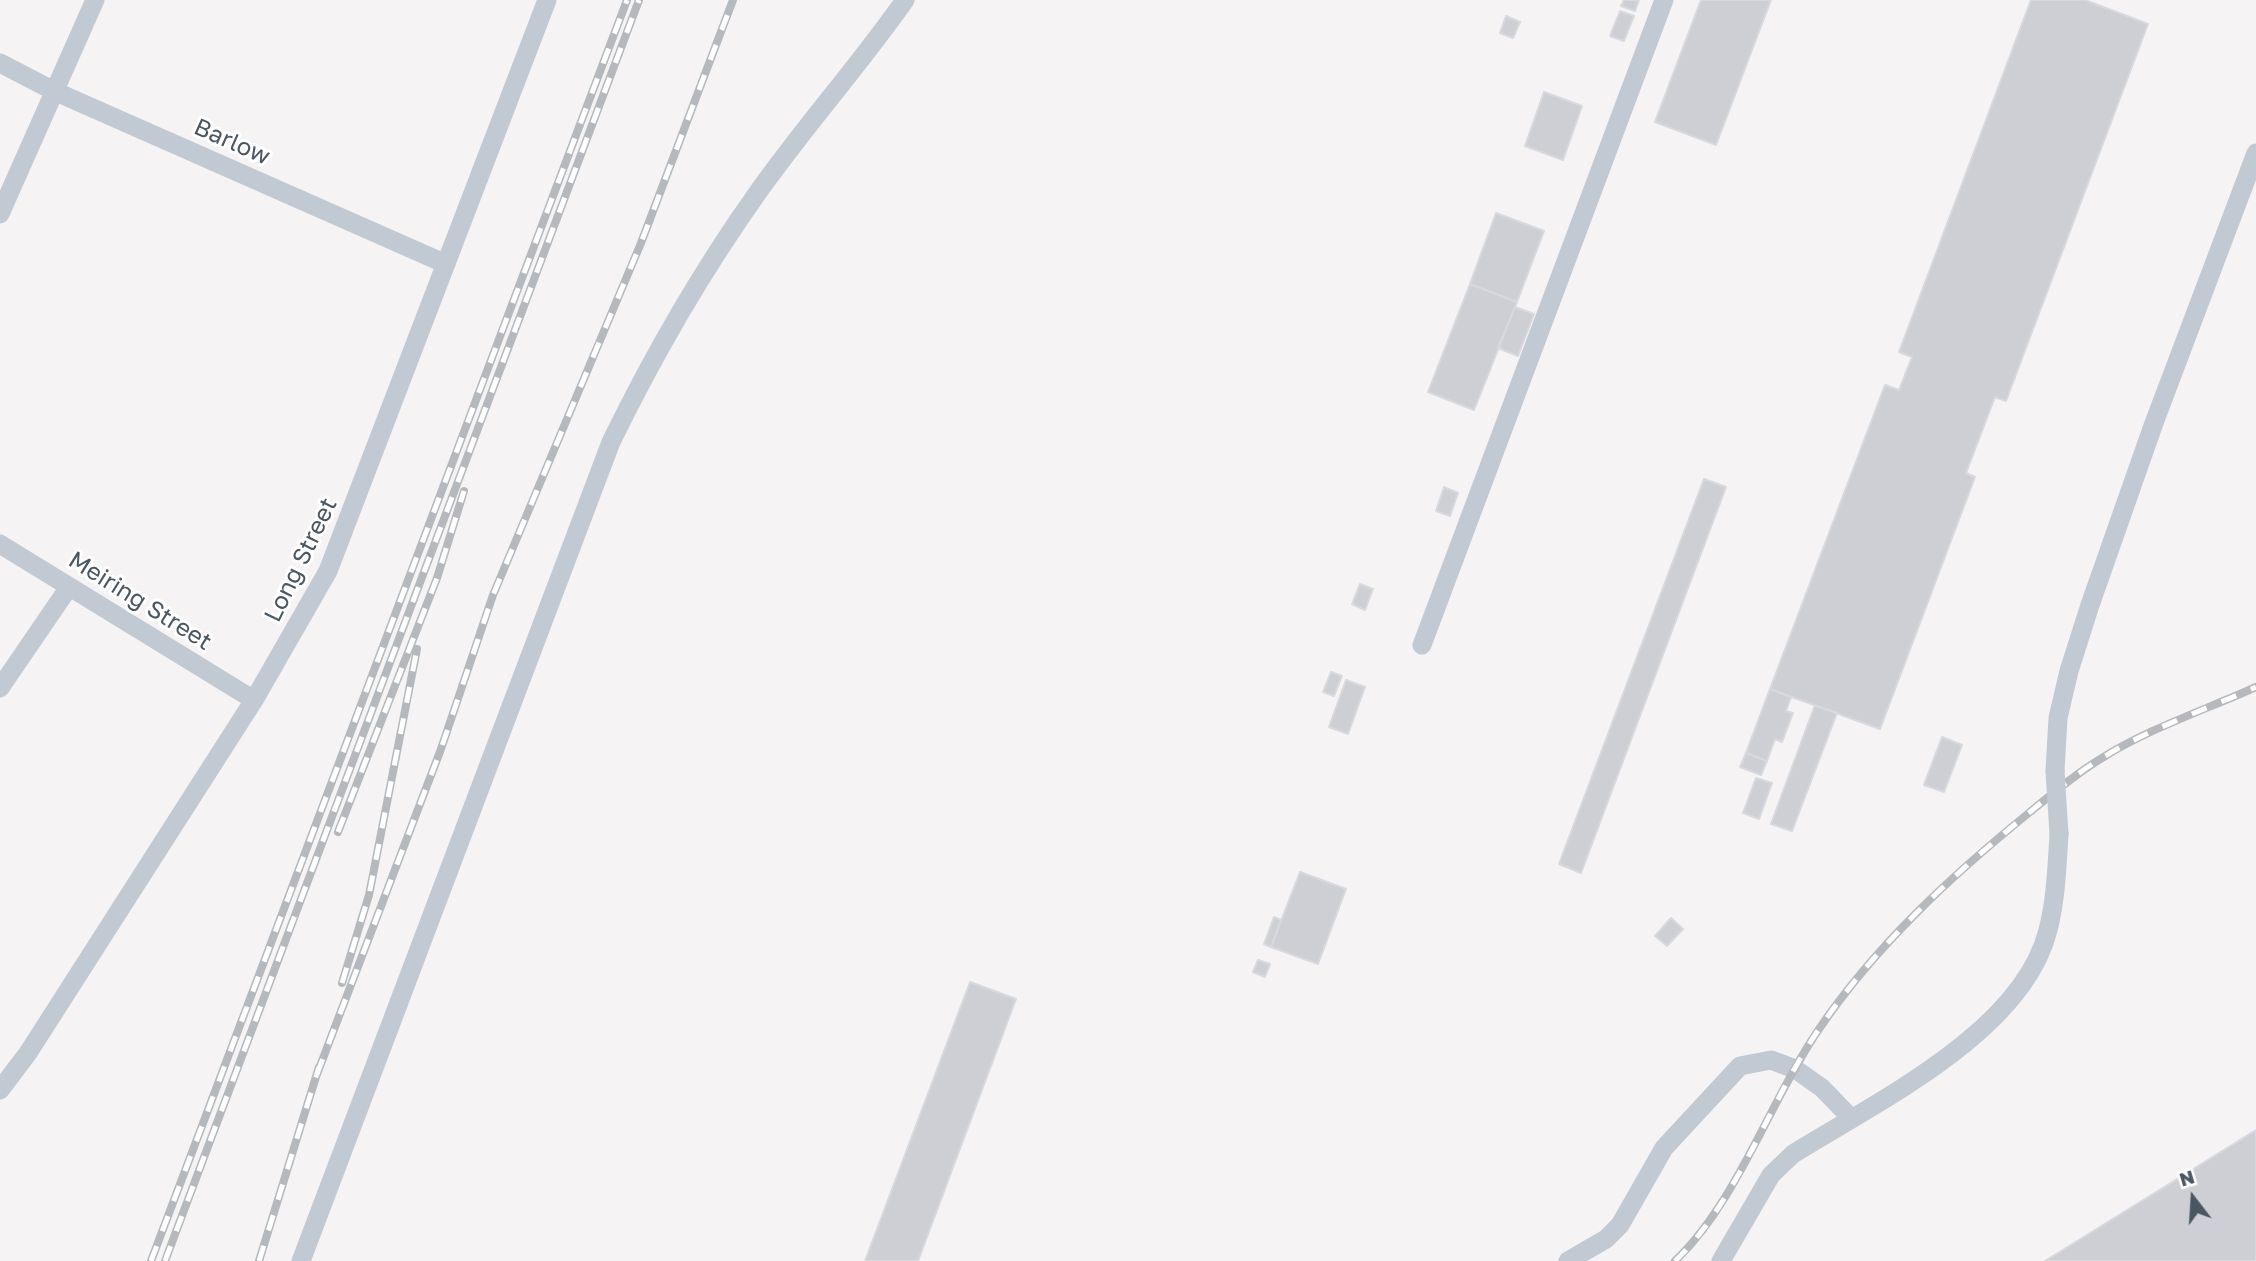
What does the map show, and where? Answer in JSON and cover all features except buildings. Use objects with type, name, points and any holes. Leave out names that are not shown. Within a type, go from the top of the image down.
[{"type":"street","points":[[0,214],[95,0]]},
{"type":"street","name":"Long Street","points":[[0,1090],[36,1041],[254,700],[328,571],[547,0]]},
{"type":"street","points":[[301,1261],[611,442],[651,360],[701,277],[758,193],[871,49],[905,0]]},
{"type":"street","points":[[1422,645],[1664,0]]},
{"type":"street","name":"Barlow","points":[[0,63],[54,90],[446,264]]},
{"type":"street","points":[[1721,1261],[1771,1175],[1793,1154],[1964,1046],[1995,1017],[2028,978],[2048,932],[2055,888],[2059,834],[2055,771],[2061,706],[2090,605],[2154,424],[2256,153]]},
{"type":"street","name":"Meiring Street","points":[[0,544],[254,700]]},
{"type":"street","points":[[0,688],[69,587]]},
{"type":"street","points":[[1568,1261],[1606,1239],[1620,1225],[1664,1148],[1740,1066],[1771,1060],[1795,1069],[1822,1088],[1851,1118]]},
{"type":"railway","points":[[151,1261],[627,0]]},
{"type":"railway","points":[[165,1261],[639,0]]},
{"type":"railway","points":[[317,1074],[441,749],[493,595],[641,243],[733,0]]},
{"type":"railway","points":[[338,832],[437,578],[464,491]]},
{"type":"railway","points":[[342,983],[369,895],[417,649]]},
{"type":"railway","points":[[1675,1261],[1697,1237],[1735,1181],[1817,1032],[1863,971],[1915,914],[2001,836],[2093,764],[2158,728],[2256,687]]},
{"type":"railway","points":[[259,1261],[319,1067]]}]
